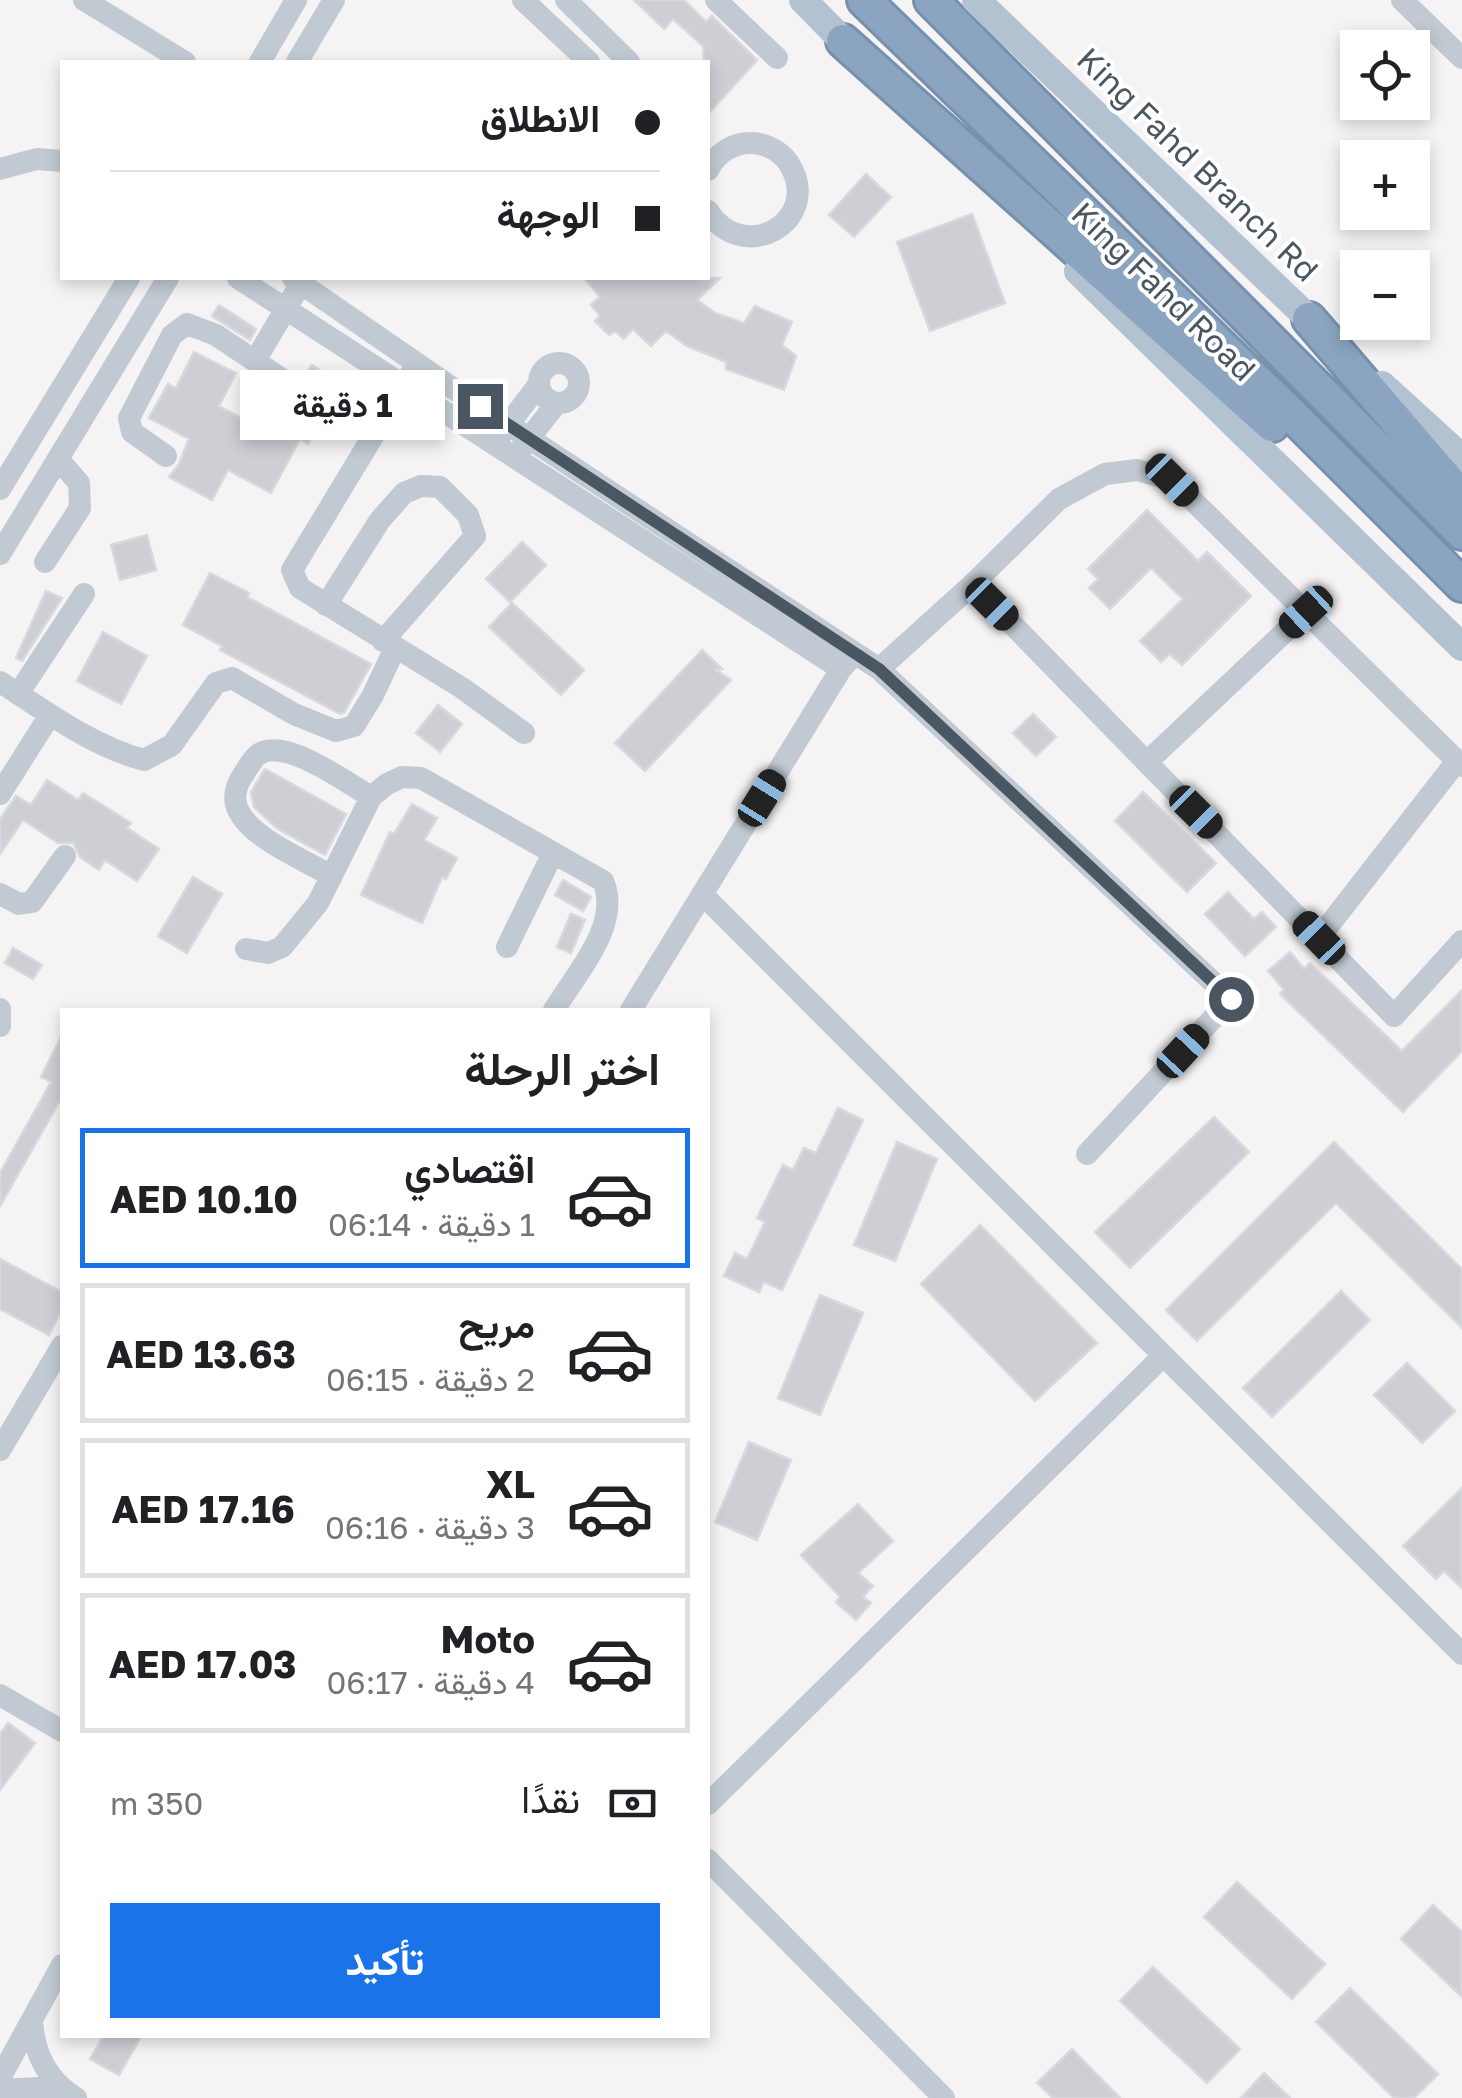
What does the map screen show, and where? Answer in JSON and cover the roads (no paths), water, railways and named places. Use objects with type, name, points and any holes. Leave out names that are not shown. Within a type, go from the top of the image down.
[{"type":"highway","name":"King Fahd Road","points":[[864,0],[1462,585]]},
{"type":"highway","name":"King Fahd Road","points":[[931,0],[1462,533]]},
{"type":"highway","points":[[843,41],[1462,597]]},
{"type":"highway","points":[[1309,319],[1462,497]]},
{"type":"main road","points":[[803,0],[1462,647]]},
{"type":"main road","name":"King Fahd Branch Rd","points":[[976,0],[1309,319],[1462,458]]},
{"type":"street","points":[[84,0],[182,60]]},
{"type":"street","points":[[261,60],[296,0]]},
{"type":"street","points":[[297,60],[334,0]]},
{"type":"street","points":[[523,0],[588,60]]},
{"type":"street","points":[[566,0],[627,60]]},
{"type":"street","points":[[716,0],[777,58]]},
{"type":"street","points":[[1402,0],[1462,58]]},
{"type":"street","points":[[710,214],[731,234],[754,238],[784,223],[796,204],[797,181],[779,153],[758,144],[716,145]]},
{"type":"street","points":[[0,169],[36,159],[60,162]]},
{"type":"street","points":[[0,489],[128,280]]},
{"type":"street","points":[[0,554],[167,280]]},
{"type":"street","points":[[241,280],[493,444],[517,440],[557,402],[570,399],[577,392],[579,381],[573,369],[554,364],[542,372],[517,440]]},
{"type":"street","points":[[255,361],[297,281],[417,364],[517,440],[848,661],[879,669],[1231,999],[1087,1154]]},
{"type":"street","points":[[166,456],[132,432],[129,418],[172,335],[187,324],[216,335],[328,410]]},
{"type":"street","points":[[417,364],[292,570],[300,588],[462,688],[524,733]]},
{"type":"street","points":[[539,384],[544,397],[557,402]]},
{"type":"street","points":[[45,562],[80,508],[82,494],[79,483],[58,458]]},
{"type":"street","points":[[879,669],[1060,498],[1105,474],[1138,470],[1172,480],[1460,764],[1319,938]]},
{"type":"street","points":[[84,594],[9,688],[123,754],[144,760],[172,745],[216,683],[232,678],[294,714],[336,731],[354,726],[389,644],[475,536],[468,514],[440,487],[421,486],[404,493],[380,520],[326,605]]},
{"type":"street","points":[[972,584],[1394,1016],[1462,941]]},
{"type":"street","points":[[1147,762],[1306,612]]},
{"type":"street","points":[[632,1008],[848,661]]},
{"type":"street","points":[[0,794],[50,714]]},
{"type":"street","points":[[332,876],[258,833],[241,816],[236,786],[256,755],[271,749],[294,753],[372,796]]},
{"type":"street","points":[[246,950],[268,953],[282,947],[318,904],[372,796],[402,777],[421,778],[603,881],[610,898],[604,927],[555,1008]]},
{"type":"street","points":[[507,947],[553,852]]},
{"type":"street","points":[[0,894],[19,904],[32,902],[65,856]]},
{"type":"street","points":[[702,894],[1462,1654]]},
{"type":"street","points":[[0,1009],[0,1026]]},
{"type":"street","points":[[0,1450],[60,1349]]},
{"type":"street","points":[[710,1802],[1163,1356]]},
{"type":"street","points":[[0,1695],[60,1730]]},
{"type":"street","points":[[710,1862],[944,2098]]},
{"type":"street","points":[[0,2078],[60,1969]]},
{"type":"street","points":[[32,2020],[37,2055],[67,2092]]},
{"type":"street","points":[[0,2090],[67,2092]]}]
